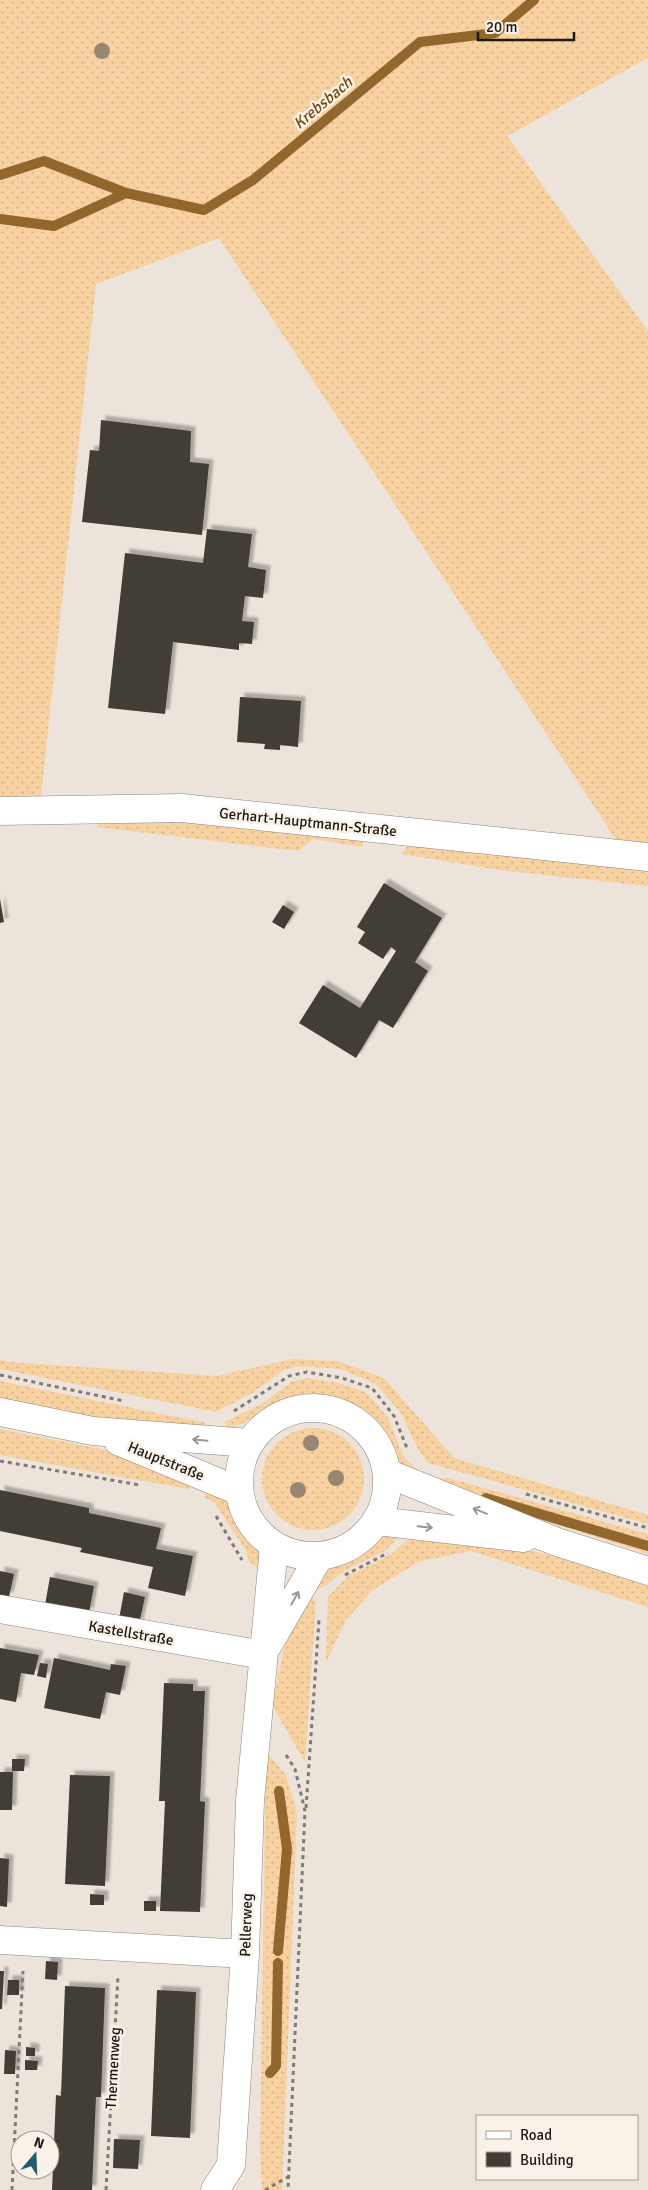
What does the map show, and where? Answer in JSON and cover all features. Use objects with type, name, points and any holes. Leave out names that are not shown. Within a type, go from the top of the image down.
[{"type":"street","name":"Gerhart-Hauptmann-Straße","points":[[0,811],[182,808],[648,857]]},
{"type":"street","points":[[316,1408],[342,1413],[364,1428],[380,1448],[387,1473],[386,1497],[377,1521],[362,1539],[342,1551],[319,1557],[290,1553],[274,1546],[257,1532],[245,1513],[239,1491],[240,1468],[249,1443],[267,1424],[290,1411],[316,1408]]},
{"type":"street","name":"Hauptstraße","points":[[0,1412],[94,1431],[249,1443]]},
{"type":"street","name":"Hauptstraße","points":[[94,1431],[239,1491]]},
{"type":"street","points":[[387,1473],[557,1542],[648,1571]]},
{"type":"street","points":[[377,1521],[557,1542]]},
{"type":"street","name":"Pellerweg","points":[[215,2190],[231,2165],[245,1954],[250,1801],[274,1546]]},
{"type":"street","name":"Pellerweg","points":[[263,1655],[319,1557]]},
{"type":"street","name":"Kastellstraße","points":[[0,1609],[263,1655]]},
{"type":"street","points":[[12,1940],[245,1954]]},
{"type":"path","points":[[227,1415],[289,1376],[307,1372],[342,1378],[372,1388],[394,1416],[409,1452]]},
{"type":"path","points":[[0,1375],[133,1402]]},
{"type":"path","points":[[0,1461],[143,1486]]},
{"type":"path","points":[[517,1492],[648,1528]]},
{"type":"path","points":[[214,1513],[245,1566],[250,1571],[271,1576]]},
{"type":"path","points":[[288,2190],[305,1811],[321,1594],[301,1587]]},
{"type":"path","points":[[286,1754],[295,1770],[305,1811]]},
{"type":"path","points":[[12,1940],[12,2190]]},
{"type":"path","name":"Thermenweg","points":[[106,2190],[119,1946]]},
{"type":"path","points":[[265,2190],[288,2176]]},
{"type":"shaded area","points":[[0,0],[648,0],[648,58],[507,136],[648,331],[648,847],[619,844],[219,238],[96,284],[41,796],[0,797]]},
{"type":"shaded area","points":[[103,813],[361,834],[363,842],[362,847],[313,839],[298,851],[97,827]]},
{"type":"shaded area","points":[[411,842],[648,866],[648,886],[499,870],[402,854]]},
{"type":"shaded area","points":[[293,1359],[337,1361],[384,1378],[454,1458],[648,1515],[648,1524],[428,1463],[418,1449],[401,1413],[376,1384],[341,1369],[298,1366],[284,1370],[254,1392],[216,1412],[0,1369],[0,1360],[217,1376]]},
{"type":"shaded area","points":[[307,1378],[339,1383],[367,1393],[388,1418],[403,1455],[420,1473],[419,1478],[397,1461],[382,1435],[363,1414],[352,1406],[327,1397],[300,1397],[285,1400],[235,1427],[227,1429],[225,1422],[265,1402],[291,1382]]},
{"type":"shaded area","points":[[0,1381],[206,1423],[205,1435],[158,1432],[0,1401]]},
{"type":"shaded area","points":[[313,1428],[323,1429],[342,1436],[356,1450],[363,1469],[363,1489],[356,1508],[342,1522],[323,1529],[313,1530],[303,1529],[284,1522],[270,1508],[263,1489],[262,1479],[263,1469],[270,1450],[284,1436],[303,1429]]},
{"type":"shaded area","points":[[0,1429],[131,1455],[193,1475],[188,1489],[0,1455]]},
{"type":"shaded area","points":[[433,1478],[448,1478],[648,1534],[648,1554],[484,1501]]},
{"type":"shaded area","points":[[210,1484],[224,1493],[248,1536],[261,1552],[261,1569],[249,1562],[246,1551],[215,1503],[204,1497]]},
{"type":"shaded area","points":[[404,1532],[385,1551],[346,1570],[325,1586],[318,1589],[312,1587],[320,1569],[348,1556],[382,1533]]},
{"type":"shaded area","points":[[417,1532],[481,1538],[552,1556],[648,1586],[648,1607],[471,1551],[420,1561],[373,1590],[346,1620],[326,1662],[328,1597],[348,1576],[390,1555]]},
{"type":"shaded area","points":[[305,1596],[316,1600],[305,1762],[272,1705],[287,1635]]},
{"type":"shaded area","points":[[263,1748],[286,1775],[297,1812],[282,2190],[262,2190],[260,2152],[265,1813]]},
{"type":"building","points":[[101,420],[191,431],[190,462],[209,464],[202,535],[82,522],[90,450],[99,451]]},
{"type":"building","points":[[207,529],[252,534],[248,567],[266,570],[263,598],[245,596],[242,621],[254,622],[252,644],[239,643],[239,650],[173,642],[165,714],[108,708],[125,553],[203,563]]},
{"type":"building","points":[[240,697],[301,701],[298,747],[280,745],[280,750],[264,749],[265,744],[237,742]]},
{"type":"building","points":[[384,883],[442,918],[415,962],[428,971],[393,1028],[379,1020],[356,1058],[299,1023],[323,985],[360,1008],[396,951],[391,947],[383,959],[358,943],[365,932],[357,927]]},
{"type":"building","points":[[0,899],[4,922],[0,923]]},
{"type":"building","points":[[283,905],[294,912],[284,929],[272,922]]},
{"type":"building","points":[[0,1490],[89,1508],[89,1513],[161,1528],[156,1549],[193,1556],[185,1596],[148,1588],[153,1567],[80,1552],[82,1548],[0,1531]]},
{"type":"building","points":[[0,1571],[14,1574],[9,1597],[0,1596]]},
{"type":"building","points":[[50,1577],[94,1586],[89,1613],[45,1605]]},
{"type":"building","points":[[124,1592],[145,1597],[139,1624],[119,1619]]},
{"type":"building","points":[[0,1648],[39,1655],[34,1675],[21,1673],[16,1702],[0,1699]]},
{"type":"building","points":[[54,1658],[110,1670],[111,1664],[126,1666],[120,1695],[106,1692],[100,1719],[44,1708]]},
{"type":"building","points":[[40,1663],[48,1664],[46,1678],[37,1676]]},
{"type":"building","points":[[164,1683],[193,1684],[193,1691],[205,1691],[200,1801],[205,1802],[200,1912],[160,1911],[165,1801],[159,1801]]},
{"type":"building","points":[[12,1759],[25,1759],[24,1771],[12,1771]]},
{"type":"building","points":[[0,1772],[13,1772],[12,1810],[0,1810]]},
{"type":"building","points":[[70,1775],[110,1776],[105,1886],[65,1884]]},
{"type":"building","points":[[0,1858],[9,1859],[7,1907],[0,1906]]},
{"type":"building","points":[[90,1894],[104,1895],[104,1905],[90,1905]]},
{"type":"building","points":[[144,1901],[156,1901],[156,1911],[144,1911]]},
{"type":"building","points":[[46,1961],[58,1962],[57,1980],[45,1979]]},
{"type":"building","points":[[0,1971],[4,1971],[2,2009],[0,2009]]},
{"type":"building","points":[[8,1980],[19,1980],[19,1995],[7,1995]]},
{"type":"building","points":[[65,1986],[105,1988],[101,2097],[96,2097],[92,2190],[52,2190],[52,2180],[60,2180],[60,2130],[55,2130],[56,2095],[61,2096]]},
{"type":"building","points":[[157,1990],[196,1992],[190,2138],[151,2136]]},
{"type":"building","points":[[26,2047],[35,2048],[35,2056],[26,2056]]},
{"type":"building","points":[[5,2050],[16,2051],[15,2074],[4,2074]]},
{"type":"building","points":[[25,2060],[38,2061],[37,2070],[25,2070]]},
{"type":"building","points":[[114,2139],[140,2140],[138,2169],[113,2168]]},
{"type":"waterway","name":"Krebsbach","points":[[0,175],[44,161],[126,193],[204,210],[253,180],[420,42],[495,33],[534,0]]},
{"type":"waterway","name":"Krebsbach","points":[[0,219],[54,226],[126,193]]},
{"type":"waterway","points":[[486,1498],[648,1546]]},
{"type":"waterway","points":[[278,1951],[287,1849],[279,1791]]},
{"type":"waterway","points":[[270,2073],[276,2066],[278,1963]]}]
